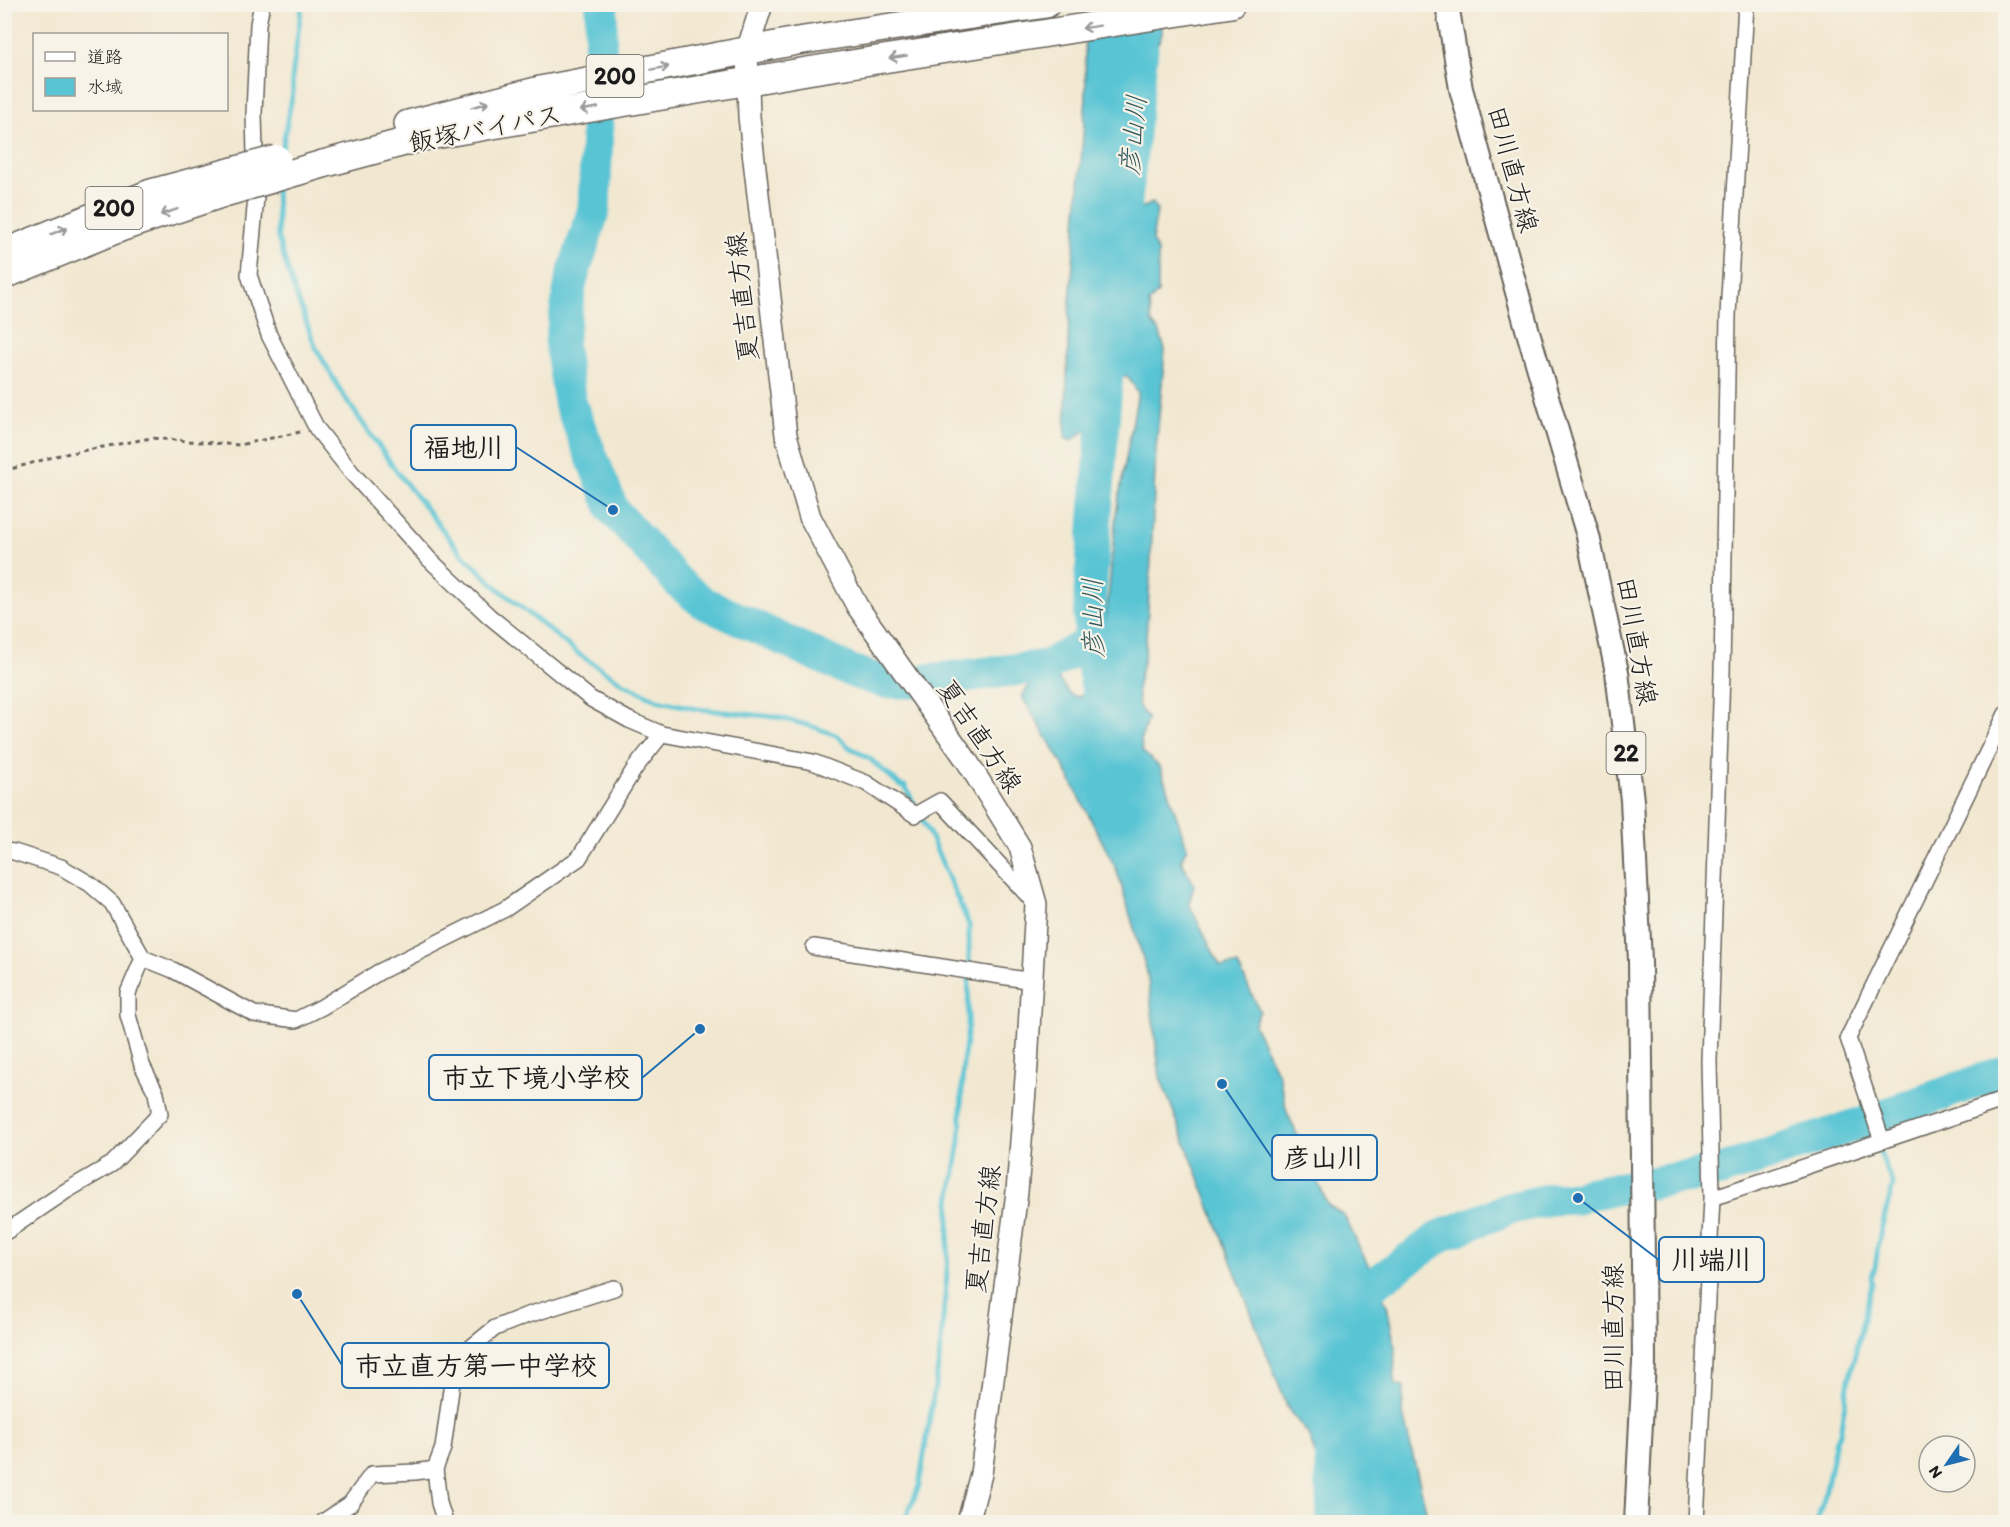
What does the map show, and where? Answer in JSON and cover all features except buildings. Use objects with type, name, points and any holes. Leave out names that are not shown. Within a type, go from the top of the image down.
[{"type":"highway","name":"200","points":[[4,275],[225,183],[540,90],[797,41],[1046,4]]},
{"type":"highway","name":"飯塚バイパス","points":[[322,155],[807,71],[1231,4]]},
{"type":"highway","name":"200","points":[[4,253],[151,193],[225,183]]},
{"type":"main road","name":"夏吉直方線","points":[[762,4],[747,51],[749,117],[786,435],[810,518],[857,606],[967,761],[1020,847],[1036,904],[1017,1192],[981,1474],[968,1522]]},
{"type":"main road","name":"田川直方線","points":[[1447,4],[1461,89],[1528,332],[1588,536],[1618,684],[1632,800],[1640,961],[1644,1362],[1636,1522]]},
{"type":"street","points":[[262,4],[258,24],[254,113],[256,197],[249,275],[269,335],[317,429],[352,473],[429,559],[489,616],[591,699],[628,720],[662,734],[813,762],[866,783],[915,815],[940,801],[1036,904]]},
{"type":"street","points":[[1696,1522],[1712,1198],[1709,1061],[1722,673],[1728,315],[1746,4]]},
{"type":"street","points":[[1882,1141],[1848,1038],[2006,714]]},
{"type":"street","points":[[4,851],[61,867],[90,884],[112,903],[143,958],[173,970],[254,1014],[296,1020],[379,972],[506,909],[579,858],[635,768],[662,734]]},
{"type":"street","points":[[814,947],[1032,981]]},
{"type":"street","points":[[4,1233],[66,1191],[112,1164],[160,1114],[156,1093],[142,1065],[128,1015],[128,993],[143,958]]},
{"type":"street","points":[[1712,1198],[2006,1099]]},
{"type":"street","points":[[445,1522],[438,1503],[435,1469],[443,1448],[453,1375],[463,1354],[495,1328],[614,1287]]},
{"type":"street","points":[[323,1522],[350,1504],[372,1474],[435,1469]]},
{"type":"path","points":[[4,471],[60,455],[151,438],[239,445],[317,429]]},
{"type":"water","points":[[1084,5],[1161,5],[1162,34],[1148,65],[1145,86],[1131,102],[1127,227],[1133,229],[1139,221],[1141,208],[1153,203],[1157,211],[1152,241],[1158,252],[1158,293],[1149,303],[1152,323],[1160,333],[1165,350],[1156,449],[1145,653],[1137,689],[1139,707],[1148,719],[1141,739],[1142,751],[1160,767],[1187,847],[1181,861],[1194,884],[1189,904],[1220,966],[1238,965],[1260,1011],[1254,1024],[1279,1076],[1287,1112],[1328,1205],[1344,1215],[1387,1305],[1395,1347],[1394,1384],[1404,1387],[1402,1411],[1429,1522],[1339,1522],[1308,1434],[1288,1409],[1160,1077],[1147,972],[1117,871],[1061,761],[1022,697],[1036,674],[1045,669],[1050,669],[1070,694],[1078,697],[1086,693],[1092,684],[1105,633],[1116,513],[1138,392],[1127,376],[1111,379],[1104,389],[1092,424],[1071,441],[1065,438],[1069,315],[1086,97]]},
{"type":"waterway","points":[[281,154],[293,92],[292,78],[302,4]]},
{"type":"waterway","points":[[602,4],[594,209],[571,281],[561,343],[570,403],[613,510],[680,584],[704,603],[851,671],[884,682],[913,682],[1047,666],[1090,642]]},
{"type":"waterway","name":"彦山川","points":[[1124,219],[1142,49]]},
{"type":"waterway","points":[[276,187],[278,238],[316,348],[343,395],[397,472],[461,553],[500,590],[580,655],[623,683],[657,700],[697,709],[776,717],[836,735],[849,747],[870,759],[900,785],[905,786],[929,833],[969,925],[968,1028],[963,1062],[960,1141],[950,1201],[947,1275],[939,1361],[919,1486],[904,1522]]},
{"type":"waterway","name":"彦山川","points":[[1104,717],[1093,667],[1090,592],[1109,345]]},
{"type":"waterway","points":[[1340,1308],[1441,1236],[1508,1209],[1551,1199],[1578,1198],[1586,1194],[1720,1171],[2006,1071]]},
{"type":"waterway","points":[[1816,1522],[1824,1499],[1836,1439],[1840,1433],[1849,1379],[1872,1284],[1871,1277],[1875,1268],[1880,1234],[1893,1185],[1877,1145]]},
{"type":"waterway","name":"彦山川","points":[[1331,1458],[1333,1522]]},
{"type":"place","name":"福地川","points":[[613,510]]},
{"type":"place","name":"市立下境小学校","points":[[700,1029]]},
{"type":"place","name":"彦山川","points":[[1222,1084]]},
{"type":"place","name":"川端川","points":[[1578,1198]]},
{"type":"place","name":"市立直方第一中学校","points":[[297,1294]]}]
